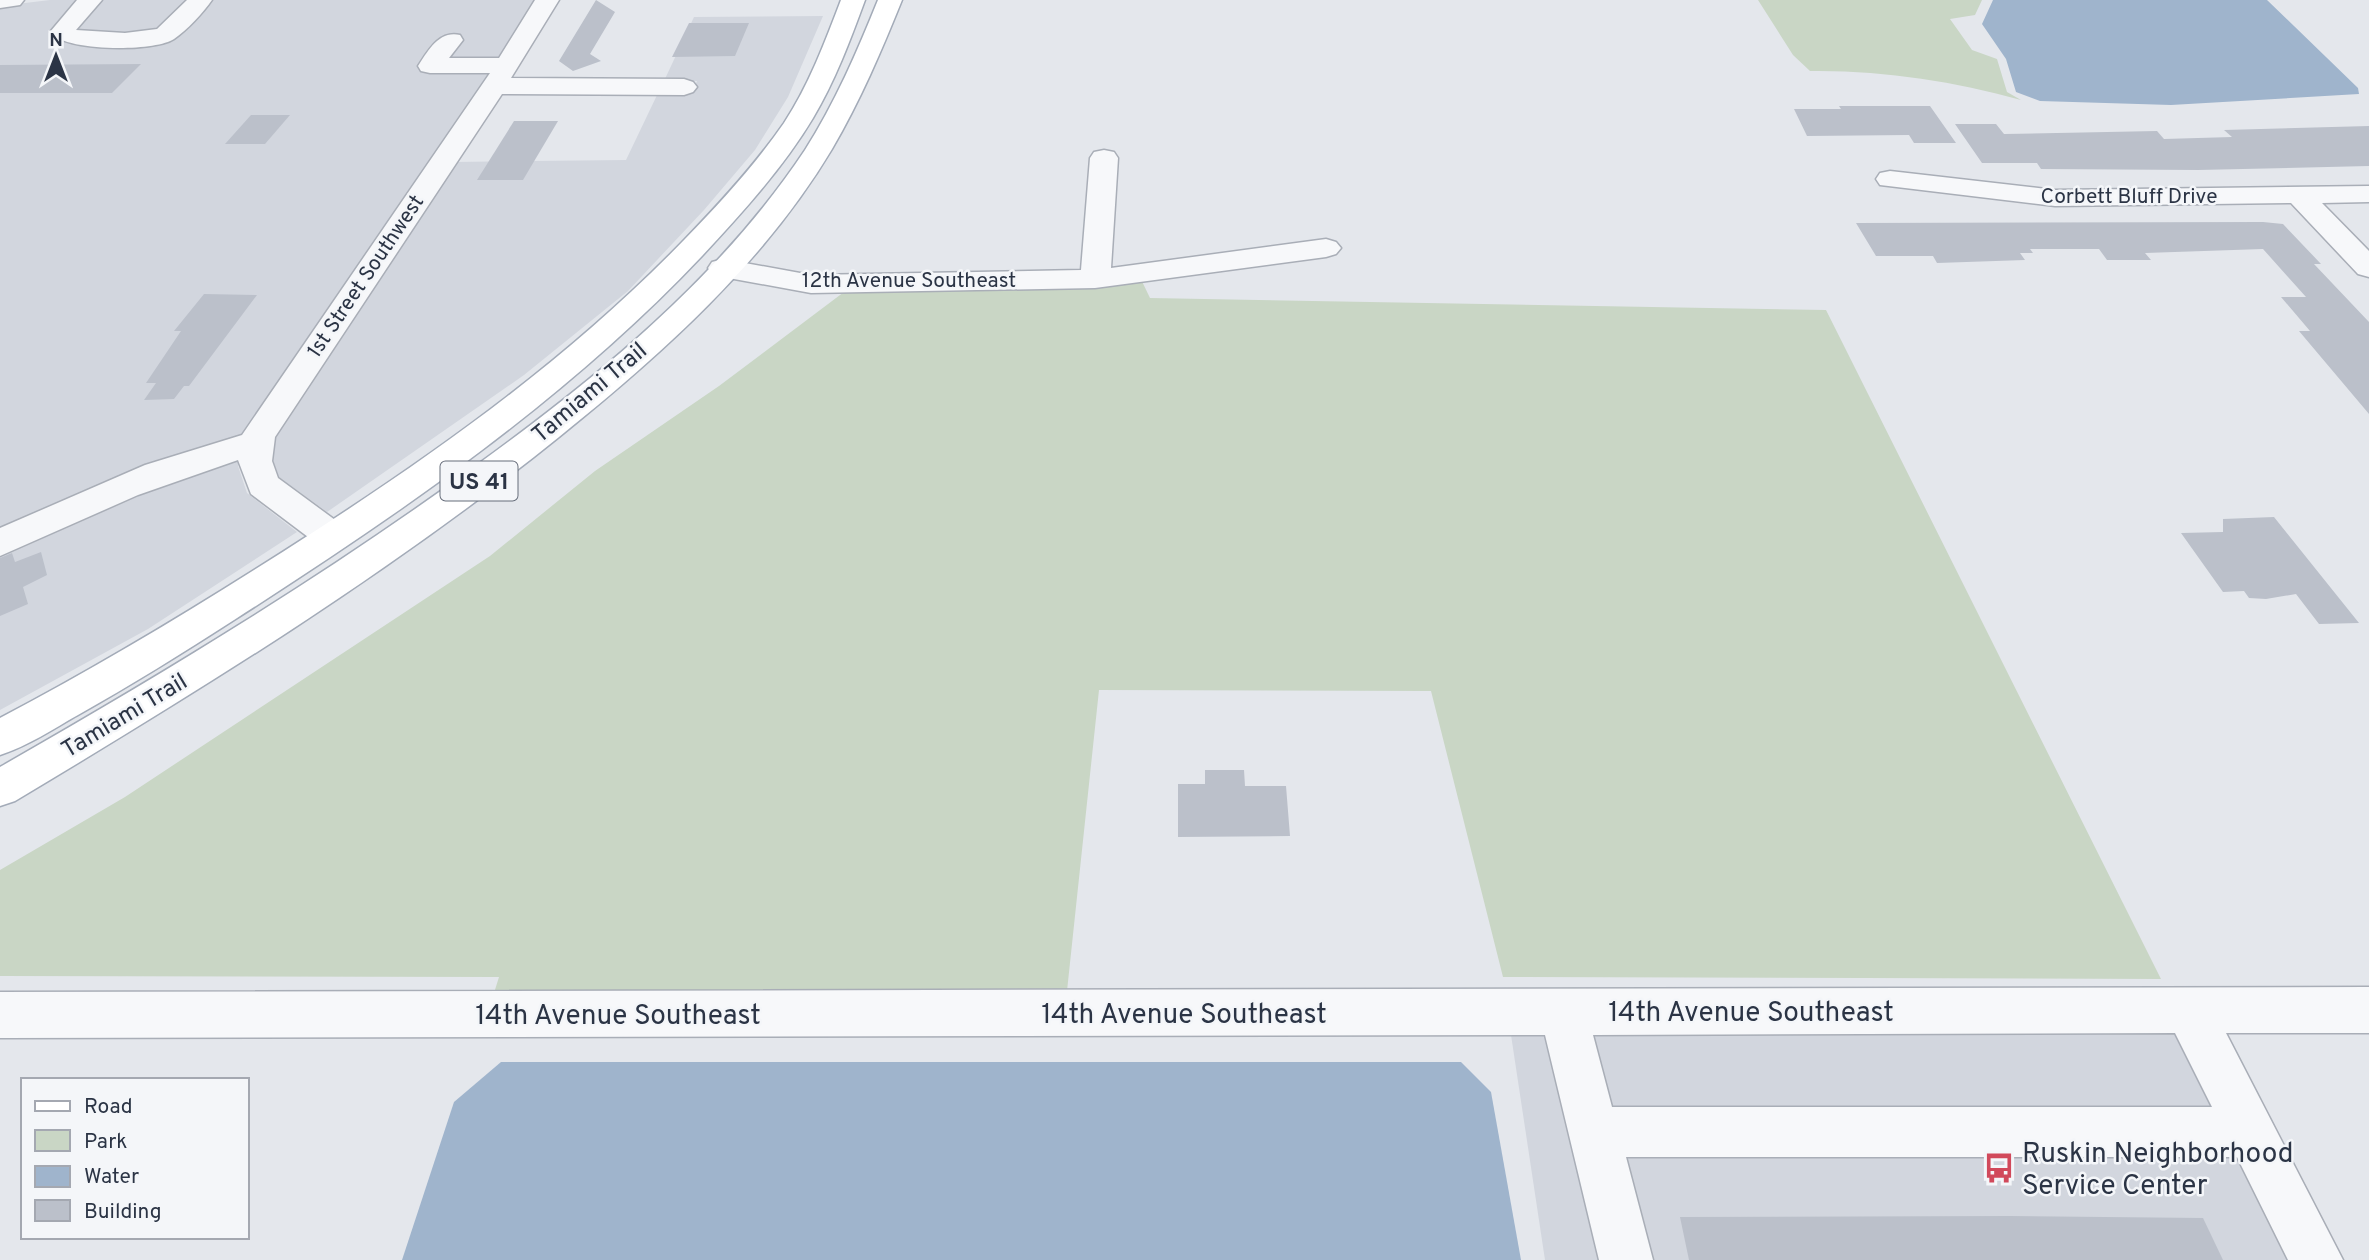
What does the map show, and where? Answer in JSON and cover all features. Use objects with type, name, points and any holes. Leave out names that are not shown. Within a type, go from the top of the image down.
[{"type":"main road","name":"Tamiami Trail","points":[[0,738],[108,679],[220,611],[407,490],[522,402],[623,316],[682,261],[771,159],[799,119],[825,71],[853,0]]},
{"type":"main road","name":"Tamiami Trail","points":[[0,788],[262,632],[393,544],[502,464],[590,394],[666,327],[773,212],[840,116],[864,71],[890,0]]},
{"type":"street","points":[[0,1],[12,0]]},
{"type":"street","points":[[90,0],[62,32],[75,40],[125,40],[164,35],[200,0]]},
{"type":"street","name":"1st Street Southwest","points":[[257,443],[258,436],[500,76],[547,0]]},
{"type":"street","points":[[412,89],[452,40]]},
{"type":"street","points":[[430,66],[500,76],[684,88]]},
{"type":"street","points":[[1095,279],[1104,158]]},
{"type":"street","name":"Corbett Bluff Drive","points":[[1890,179],[2055,198],[2369,194]]},
{"type":"street","points":[[2300,196],[2369,268]]},
{"type":"street","name":"12th Avenue Southeast","points":[[723,268],[811,284],[1095,279],[1326,248]]},
{"type":"street","points":[[0,543],[130,482],[199,456],[257,443],[255,461],[263,485],[333,537]]},
{"type":"street","name":"14th Avenue Southeast","points":[[0,1015],[2369,1010]]},
{"type":"street","points":[[2189,1011],[2316,1260]]},
{"type":"street","points":[[1563,1012],[1626,1260]]},
{"type":"street","points":[[1593,1132],[2251,1132]]},
{"type":"shaded area","points":[[50,0],[538,0],[483,86],[243,436],[238,466],[247,493],[297,532],[148,629],[0,710],[0,6]]},
{"type":"shaded area","points":[[823,16],[788,97],[755,150],[704,210],[628,291],[524,375],[327,512],[279,477],[271,455],[273,434],[454,162],[626,160],[658,93],[692,93],[697,81],[664,81],[694,17]]},
{"type":"shaded area","points":[[2218,1033],[2343,1260],[1545,1260],[1511,1035]]},
{"type":"green space","points":[[1758,0],[1982,0],[1975,15],[1950,19],[1972,50],[1997,59],[2007,92],[2021,100],[1917,78],[1864,72],[1810,71],[1793,55]]},
{"type":"green space","points":[[1108,270],[1137,271],[1150,298],[1826,310],[2161,979],[1503,977],[1431,691],[1099,690],[1067,991],[494,993],[499,977],[0,976],[0,870],[125,797],[490,556],[595,471],[719,386],[844,292],[1107,288]]},
{"type":"water","points":[[1993,0],[2267,0],[2358,88],[2359,94],[2171,105],[2040,101],[2016,92],[2006,59],[1982,24]]},
{"type":"water","points":[[501,1062],[1461,1062],[1491,1092],[1521,1260],[402,1260],[454,1102]]},
{"type":"building","points":[[596,0],[615,12],[590,54],[601,61],[573,71],[559,61]]},
{"type":"building","points":[[689,23],[749,23],[735,56],[672,57]]},
{"type":"building","points":[[141,64],[112,93],[0,93],[0,65]]},
{"type":"building","points":[[1839,106],[1930,106],[1956,143],[1914,143],[1909,135],[1807,136],[1794,109],[1841,109]]},
{"type":"building","points":[[251,115],[290,115],[265,144],[225,144]]},
{"type":"building","points":[[514,121],[558,121],[523,180],[477,180]]},
{"type":"building","points":[[1955,124],[1996,124],[2004,134],[2157,131],[2164,139],[2232,137],[2224,130],[2369,126],[2369,166],[2198,170],[2041,169],[2037,163],[1982,163]]},
{"type":"building","points":[[1856,223],[2283,224],[2321,264],[2314,264],[2369,322],[2369,414],[2299,331],[2310,331],[2281,297],[2306,297],[2263,249],[2145,253],[2151,260],[2107,260],[2099,249],[2030,249],[2033,253],[2020,253],[2025,260],[1937,263],[1933,256],[1876,256]]},
{"type":"building","points":[[204,294],[257,295],[189,386],[184,386],[174,399],[144,400],[156,383],[146,383],[181,331],[174,331]]},
{"type":"building","points":[[2274,517],[2359,623],[2319,624],[2296,594],[2266,599],[2249,598],[2244,591],[2223,592],[2181,533],[2223,532],[2223,519]]},
{"type":"building","points":[[41,552],[47,575],[23,587],[28,604],[0,616],[0,558],[12,553],[15,562]]},
{"type":"building","points":[[1205,770],[1244,770],[1245,786],[1286,786],[1290,836],[1178,837],[1178,784],[1205,784]]},
{"type":"building","points":[[1680,1217],[2203,1218],[2223,1260],[1689,1260]]},
{"type":"place","name":"Ruskin Neighborhood Service Center","points":[[1999,1168]]}]
